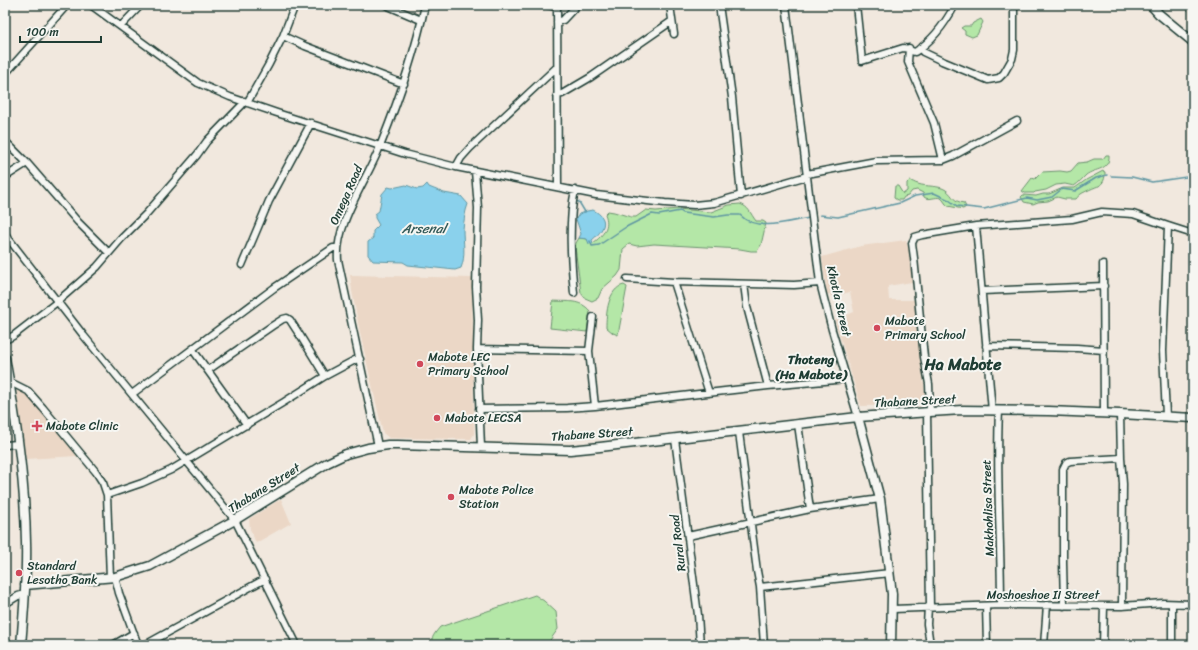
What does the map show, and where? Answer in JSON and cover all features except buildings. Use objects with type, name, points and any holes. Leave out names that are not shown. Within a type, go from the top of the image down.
[{"type":"street","points":[[5,74],[67,5]]},
{"type":"street","points":[[91,5],[175,68],[198,83],[245,102],[405,154],[456,167],[596,195],[665,203],[694,205],[714,204],[807,175],[876,161],[943,160],[1017,121]]},
{"type":"street","points":[[121,26],[141,5]]},
{"type":"street","points":[[5,340],[14,336],[57,302],[97,267],[147,213],[197,155],[207,141],[245,102],[270,64],[295,5]]},
{"type":"street","points":[[386,5],[421,20]]},
{"type":"street","name":"Omega Road","points":[[378,446],[338,260],[338,248],[345,222],[381,146],[404,84],[425,5]]},
{"type":"street","points":[[548,5],[557,6],[558,187]]},
{"type":"street","points":[[557,22],[563,20],[577,5]]},
{"type":"street","points":[[670,5],[674,34]]},
{"type":"street","points":[[719,5],[732,96],[741,196]]},
{"type":"street","name":"Khotla Street","points":[[786,5],[820,283],[880,499],[890,573],[893,609],[891,645]]},
{"type":"street","points":[[856,5],[862,61],[903,48],[909,48],[915,52],[938,30],[955,5]]},
{"type":"street","points":[[920,48],[923,52],[942,61],[988,80],[999,78],[1004,73],[1012,59],[1014,50],[1014,5]]},
{"type":"street","points":[[1151,5],[1159,14],[1193,42]]},
{"type":"street","points":[[558,96],[591,77],[672,21]]},
{"type":"street","points":[[283,36],[404,84]]},
{"type":"street","points":[[909,48],[908,62],[934,123],[943,160]]},
{"type":"street","points":[[456,167],[461,158],[470,148],[557,67]]},
{"type":"street","points":[[242,265],[269,201],[311,123]]},
{"type":"street","points":[[5,141],[27,163],[78,222],[109,253]]},
{"type":"street","points":[[5,177],[27,163]]},
{"type":"street","points":[[475,171],[478,208],[476,282],[481,447]]},
{"type":"street","points":[[574,293],[572,236],[573,200],[575,190]]},
{"type":"street","points":[[930,645],[928,624],[929,384],[924,357],[913,240],[915,237],[922,234],[976,226],[1072,219],[1102,212],[1132,214],[1193,234]]},
{"type":"street","name":"Makhohlisa Street","points":[[976,226],[986,346],[998,442],[1001,605]]},
{"type":"street","points":[[1166,416],[1163,351],[1168,226]]},
{"type":"street","points":[[5,234],[57,302],[186,462],[235,520],[297,645]]},
{"type":"street","points":[[132,394],[193,350],[274,288],[334,248],[338,248]]},
{"type":"street","points":[[1103,264],[1104,414]]},
{"type":"street","points":[[627,280],[794,285],[820,283]]},
{"type":"street","points":[[674,282],[694,348],[710,393]]},
{"type":"street","points":[[744,284],[747,308],[768,386]]},
{"type":"street","points":[[982,291],[1104,286]]},
{"type":"street","points":[[593,317],[590,350],[595,406]]},
{"type":"street","points":[[208,370],[272,326],[287,318],[290,320],[325,376]]},
{"type":"street","points":[[986,346],[1104,350]]},
{"type":"street","points":[[477,349],[590,350]]},
{"type":"street","points":[[193,350],[246,425]]},
{"type":"street","points":[[107,495],[142,483],[186,462],[325,376],[355,360],[360,359]]},
{"type":"street","points":[[5,362],[21,461],[26,542],[25,594],[21,645]]},
{"type":"street","points":[[479,408],[567,408],[595,406],[768,386],[847,379]]},
{"type":"street","points":[[8,381],[28,391],[96,472],[103,483],[107,495],[113,578],[138,645]]},
{"type":"street","name":"Thabane Street","points":[[25,585],[113,578],[154,564],[235,520],[327,463],[346,454],[378,446],[388,445],[570,450],[600,448],[858,417],[928,412],[995,411],[1120,414],[1193,418]]},
{"type":"street","points":[[1120,414],[1120,458],[1123,484],[1122,606]]},
{"type":"street","points":[[798,424],[810,509]]},
{"type":"street","points":[[739,432],[760,587],[764,645]]},
{"type":"street","name":"Rural Road","points":[[675,439],[698,615],[700,645]]},
{"type":"street","points":[[5,445],[18,444]]},
{"type":"street","points":[[1064,606],[1063,469],[1066,463],[1070,461],[1120,458]]},
{"type":"street","points":[[688,536],[750,521],[810,509],[880,499]]},
{"type":"street","points":[[760,587],[890,573]]},
{"type":"street","points":[[145,645],[265,579]]},
{"type":"street","points":[[5,604],[18,596],[25,594]]},
{"type":"street","points":[[1172,604],[1172,645]]},
{"type":"street","name":"Moshoeshoe II Street","points":[[893,609],[1001,605],[1122,606],[1193,604]]},
{"type":"street","points":[[1044,645],[1047,605]]},
{"type":"street","points":[[986,606],[987,645]]},
{"type":"street","points":[[1103,645],[1104,606]]},
{"type":"street","points":[[113,645],[134,633]]},
{"type":"shaded area","name":"Mabote Primary School","points":[[906,240],[910,253],[912,282],[888,286],[889,300],[914,300],[925,396],[920,403],[906,405],[861,406],[835,320],[854,312],[850,292],[831,297],[830,294],[827,294],[822,257],[861,246]]},
{"type":"shaded area","name":"Mabote LEC Primary School","points":[[350,275],[472,278],[474,434],[471,439],[389,438],[383,433],[360,333]]},
{"type":"shaded area","name":"Mabote Clinic","points":[[16,387],[25,392],[77,456],[26,459]]},
{"type":"shaded area","points":[[281,499],[291,523],[256,543],[250,529],[249,519]]},
{"type":"green space","points":[[981,19],[983,22],[977,35],[972,37],[965,34],[965,31],[961,28],[964,26],[971,26],[973,23]]},
{"type":"green space","points":[[1106,155],[1109,155],[1109,160],[1105,167],[1086,175],[1074,186],[1065,184],[1056,185],[1046,190],[1034,193],[1025,193],[1022,191],[1032,178],[1035,179],[1042,172],[1071,171],[1078,163],[1087,162],[1094,159],[1103,159]]},
{"type":"green space","points":[[1103,171],[1105,172],[1105,177],[1101,185],[1082,193],[1076,199],[1057,197],[1048,201],[1033,204],[1024,202],[1021,197],[1023,195],[1036,196],[1049,194],[1063,188],[1075,188]]},
{"type":"green space","points":[[909,181],[921,185],[943,188],[949,192],[955,200],[964,203],[966,207],[963,209],[948,206],[941,198],[926,198],[924,197],[923,193],[917,190],[912,191],[902,200],[897,200],[894,198],[895,186],[898,186],[903,194],[907,191],[907,183]]},
{"type":"green space","points":[[740,204],[747,209],[756,221],[763,221],[766,223],[761,245],[757,251],[654,244],[637,246],[629,244],[623,249],[621,270],[617,276],[602,289],[598,298],[592,301],[585,298],[581,293],[575,247],[576,243],[579,238],[587,239],[593,243],[600,237],[605,230],[607,222],[605,214],[608,211],[636,217],[646,210],[656,211],[678,209],[711,212],[729,205]]},
{"type":"green space","points":[[624,285],[627,287],[618,335],[606,327],[607,309],[614,291]]},
{"type":"green space","points":[[553,301],[573,302],[586,307],[590,311],[587,332],[550,328]]},
{"type":"green space","points":[[535,595],[556,612],[558,629],[548,643],[542,645],[432,645],[435,633],[440,627]]},
{"type":"water","name":"Arsenal","points":[[427,184],[429,187],[444,193],[461,196],[468,204],[463,229],[464,254],[461,268],[455,270],[408,265],[403,262],[373,261],[368,255],[368,242],[373,238],[373,231],[379,225],[375,218],[375,214],[379,211],[382,194],[388,187],[392,188],[406,185],[417,189],[423,188]]},
{"type":"water","points":[[593,210],[602,217],[603,225],[602,229],[592,240],[593,243],[589,244],[587,239],[579,238],[581,234],[576,219],[579,214]]},
{"type":"waterway","points":[[820,215],[838,217],[900,203],[915,196],[934,193],[949,200],[957,206],[984,209],[1027,198],[1037,200],[1052,197],[1062,189],[1075,191],[1096,178],[1107,175]]},
{"type":"waterway","points":[[1111,176],[1132,177],[1152,182],[1193,176]]},
{"type":"waterway","points":[[575,201],[579,202],[585,212]]},
{"type":"waterway","points":[[590,241],[592,246],[599,245],[626,227],[652,214],[659,215],[680,211],[683,213],[714,217],[740,215],[747,220],[763,224],[782,223],[809,218]]},
{"type":"place","name":"Mabote Primary School","points":[[877,328]]},
{"type":"place","name":"Mabote LEC Primary School","points":[[420,364]]},
{"type":"place","name":"Mabote LECSA","points":[[437,418]]},
{"type":"place","name":"Mabote Clinic","points":[[37,426]]},
{"type":"place","name":"Mabote Police Station","points":[[451,497]]},
{"type":"place","name":"Standard Lesotho Bank","points":[[19,573]]},
{"type":"district","name":"Ha Mabote","points":[[963,364]]},
{"type":"district","name":"Thoteng (Ha Mabote)","points":[[811,366]]}]
